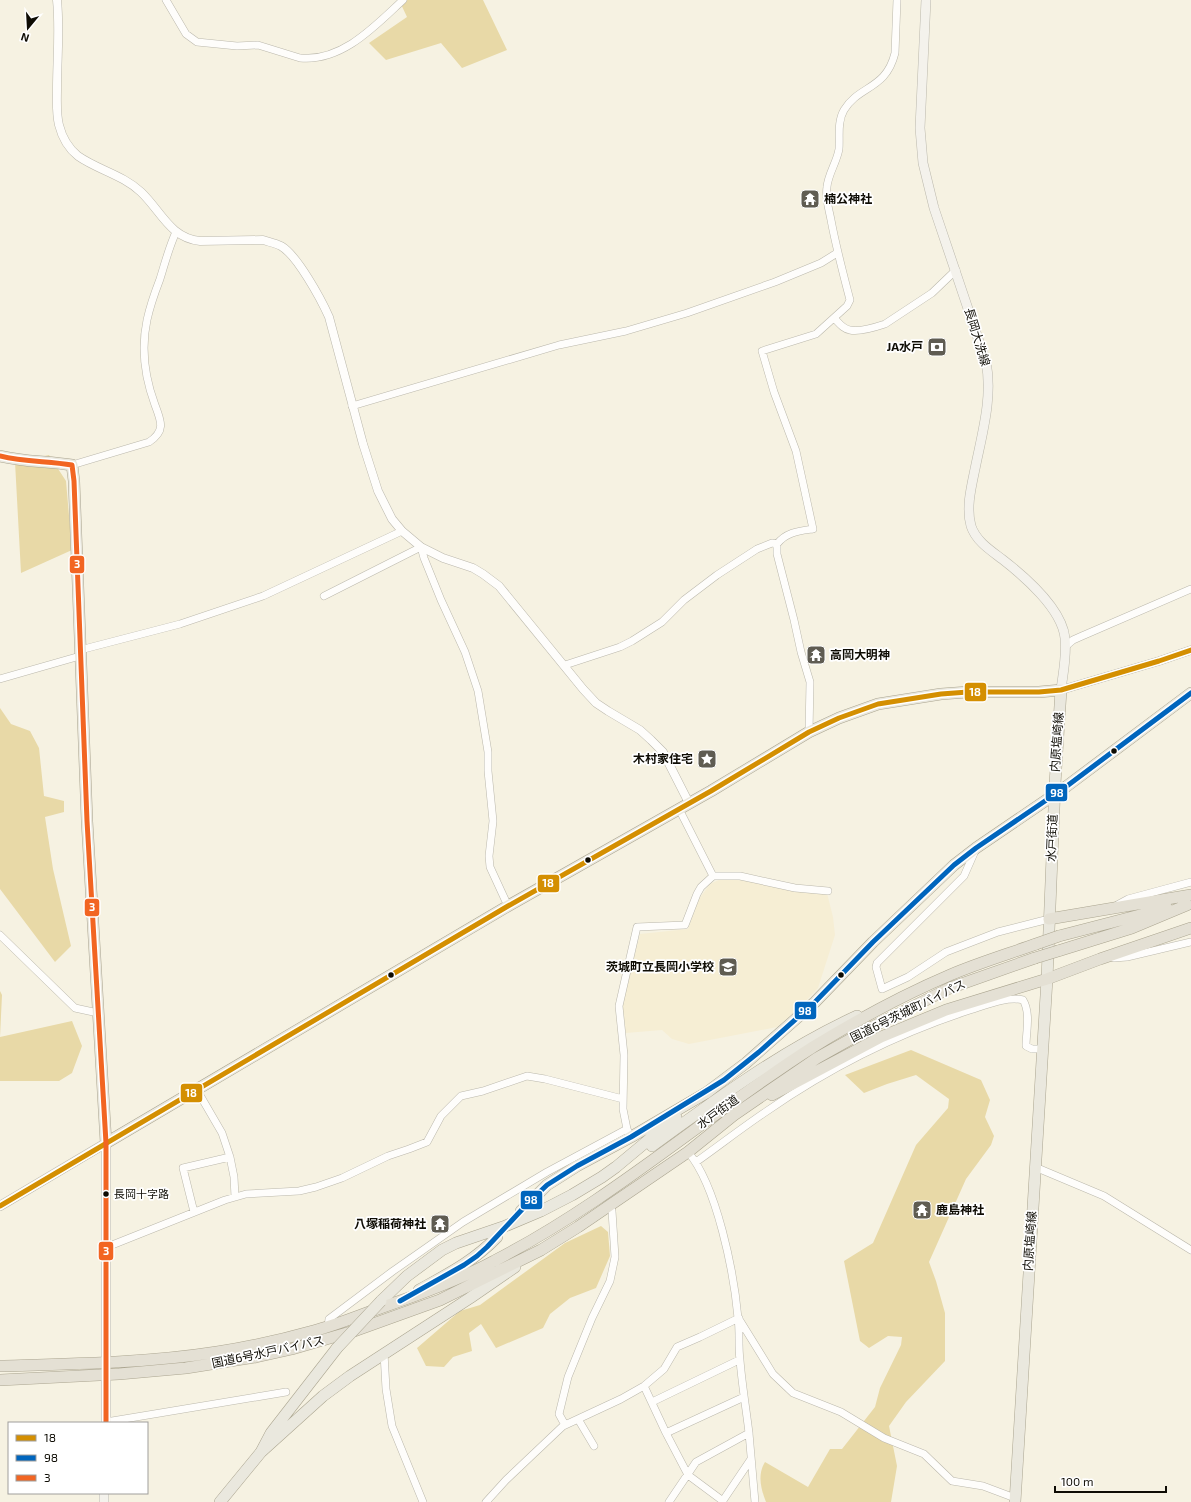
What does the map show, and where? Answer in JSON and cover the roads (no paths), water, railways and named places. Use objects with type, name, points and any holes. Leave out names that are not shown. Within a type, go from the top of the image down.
[{"type":"highway","points":[[1049,919],[1113,908],[1190,901]]},
{"type":"highway","name":"国道6号茨城町バイパス","points":[[907,994],[953,974],[1059,936],[1190,901]]},
{"type":"highway","name":"国道6号茨城町バイパス","points":[[734,1115],[817,1058],[893,1016],[950,988],[1035,958],[1132,928],[1190,901]]},
{"type":"highway","points":[[734,1115],[881,1037],[946,1010],[1047,979],[1191,928]]},
{"type":"highway","name":"水戸街道","points":[[534,1239],[574,1215],[622,1182],[733,1101],[816,1045],[907,994]]},
{"type":"highway","name":"水戸街道","points":[[541,1250],[688,1152],[734,1115]]},
{"type":"highway","name":"国道6号水戸バイパス","points":[[0,1366],[106,1362],[175,1357],[255,1345],[328,1327],[400,1302],[462,1277],[534,1239]]},
{"type":"highway","name":"国道6号水戸バイパス","points":[[0,1380],[160,1371],[237,1360],[292,1349],[368,1327],[440,1300],[541,1250]]},
{"type":"main road","name":"長岡大洗線","points":[[926,0],[921,144],[923,163],[930,193],[986,362],[989,380],[988,400],[969,505],[971,527],[983,545],[1012,567],[1050,605],[1063,628],[1066,646],[1061,690]]},
{"type":"main road","points":[[0,456],[72,466],[74,481],[86,821],[106,1143],[106,1422]]},
{"type":"main road","points":[[0,1206],[508,906],[690,803],[810,732],[858,710],[878,704],[913,697],[968,692],[1039,692],[1061,690]]},
{"type":"main road","name":"内原塩崎線","points":[[1054,794],[1061,690]]},
{"type":"main road","points":[[616,1168],[706,1092],[746,1063],[782,1033],[815,1002],[914,902],[954,865],[1054,794],[1191,693]]},
{"type":"main road","name":"水戸街道","points":[[1047,979],[1054,794]]},
{"type":"main road","name":"内原塩崎線","points":[[1015,1500],[1047,979]]},
{"type":"main road","points":[[220,1502],[260,1452],[272,1433],[337,1348],[381,1301],[407,1276],[442,1250],[456,1243],[504,1227],[541,1211],[572,1195],[636,1157],[743,1080],[783,1055],[843,1023],[907,994]]},
{"type":"main road","points":[[521,1211],[548,1185],[577,1166],[629,1133],[706,1092]]},
{"type":"main road","points":[[400,1302],[464,1265],[477,1256],[497,1237]]},
{"type":"main road","points":[[260,1452],[323,1396],[350,1376],[445,1315],[541,1250]]},
{"type":"street","points":[[57,0],[57,108],[59,125],[66,143],[78,156],[127,181],[137,188],[149,199],[171,229],[191,240],[263,240],[281,246],[287,251],[299,266],[324,306],[329,317],[362,444],[378,491],[392,519],[402,531],[421,547],[443,558],[473,568],[492,580],[504,591],[596,703],[608,712],[640,730],[663,752],[690,803]]},
{"type":"street","points":[[166,0],[186,34],[197,42],[237,46],[258,45],[300,58],[307,58],[336,52],[345,48],[376,25],[403,0]]},
{"type":"street","points":[[810,732],[810,682],[802,657],[794,620],[776,554],[777,544],[782,538],[788,534],[813,529],[796,451],[774,392],[762,351],[816,334],[848,306],[850,300],[838,253],[826,188],[838,155],[841,119],[844,111],[856,98],[878,83],[890,68],[895,52],[897,0]]},
{"type":"street","points":[[72,466],[150,442],[156,437],[160,430],[161,422],[147,377],[145,336],[149,313],[176,232]]},
{"type":"street","points":[[352,406],[559,345],[626,331],[687,313],[775,282],[821,263],[838,253]]},
{"type":"street","points":[[834,318],[844,328],[850,330],[877,327],[885,324],[932,293],[956,270]]},
{"type":"street","points":[[0,679],[80,653],[180,624],[263,596],[402,531]]},
{"type":"street","points":[[565,665],[620,647],[632,641],[662,622],[684,600],[724,571],[757,549],[772,543],[777,544]]},
{"type":"street","points":[[324,596],[421,547]]},
{"type":"street","points":[[421,547],[441,600],[465,652],[478,691],[488,752],[488,771],[493,821],[489,856],[490,867],[508,906]]},
{"type":"street","points":[[1066,646],[1073,640],[1191,589]]},
{"type":"street","points":[[1061,690],[1191,650]]},
{"type":"street","points":[[679,809],[713,876]]},
{"type":"street","points":[[976,848],[964,876],[877,963],[876,967],[882,989],[908,977],[946,952],[998,932],[1049,919]]},
{"type":"street","points":[[328,1327],[329,1319],[393,1271],[463,1222],[547,1172],[629,1133],[624,1118],[624,1055],[619,1006],[637,927],[685,925],[701,887],[713,876],[740,876],[795,888],[828,891]]},
{"type":"street","points":[[1113,908],[1128,899],[1191,882]]},
{"type":"street","points":[[0,935],[75,1008],[98,1013]]},
{"type":"street","points":[[1100,959],[1128,957],[1191,942]]},
{"type":"street","points":[[696,1162],[768,1110],[828,1073],[892,1040],[955,1015],[1011,999],[1023,1000],[1027,1012],[1026,1046],[1032,1049],[1042,1049]]},
{"type":"street","points":[[107,1247],[235,1197],[246,1194],[299,1190],[316,1187],[342,1178],[388,1156],[409,1150],[427,1142],[441,1116],[461,1096],[483,1091],[527,1076],[545,1079],[623,1099]]},
{"type":"street","points":[[197,1090],[222,1132],[230,1157],[234,1177],[235,1197]]},
{"type":"street","points":[[688,1152],[696,1162],[709,1191],[731,1266],[738,1318],[740,1360],[749,1433],[755,1502]]},
{"type":"street","points":[[194,1212],[183,1168],[230,1157]]},
{"type":"street","points":[[1035,1167],[1104,1196],[1191,1250]]},
{"type":"street","points":[[565,1425],[559,1414],[568,1377],[592,1318],[610,1281],[615,1257],[612,1212],[610,1205]]},
{"type":"street","points":[[486,1502],[506,1480],[565,1425],[621,1399],[644,1386],[664,1369],[677,1347],[738,1318]]},
{"type":"street","points":[[738,1318],[773,1374],[793,1393],[842,1412],[884,1438],[924,1454],[952,1480],[983,1486],[1015,1500]]},
{"type":"street","points":[[384,1353],[386,1389],[392,1426],[423,1502]]},
{"type":"street","points":[[652,1402],[740,1360]]},
{"type":"street","points":[[644,1386],[688,1475],[723,1502],[751,1459]]},
{"type":"street","points":[[106,1422],[286,1392]]},
{"type":"street","points":[[666,1433],[744,1397]]},
{"type":"street","points":[[578,1419],[594,1446]]},
{"type":"street","points":[[669,1502],[696,1462],[749,1433]]},
{"type":"place","name":"楠公神社","points":[[810,199]]},
{"type":"place","name":"JA水戸","points":[[937,347]]},
{"type":"place","name":"高岡大明神","points":[[816,655]]},
{"type":"place","name":"木村家住宅","points":[[707,759]]},
{"type":"place","name":"茨城町立長岡小学校","points":[[728,967]]},
{"type":"place","name":"長岡十字路","points":[[106,1194]]},
{"type":"place","name":"鹿島神社","points":[[922,1210]]},
{"type":"place","name":"八塚稲荷神社","points":[[440,1224]]}]
